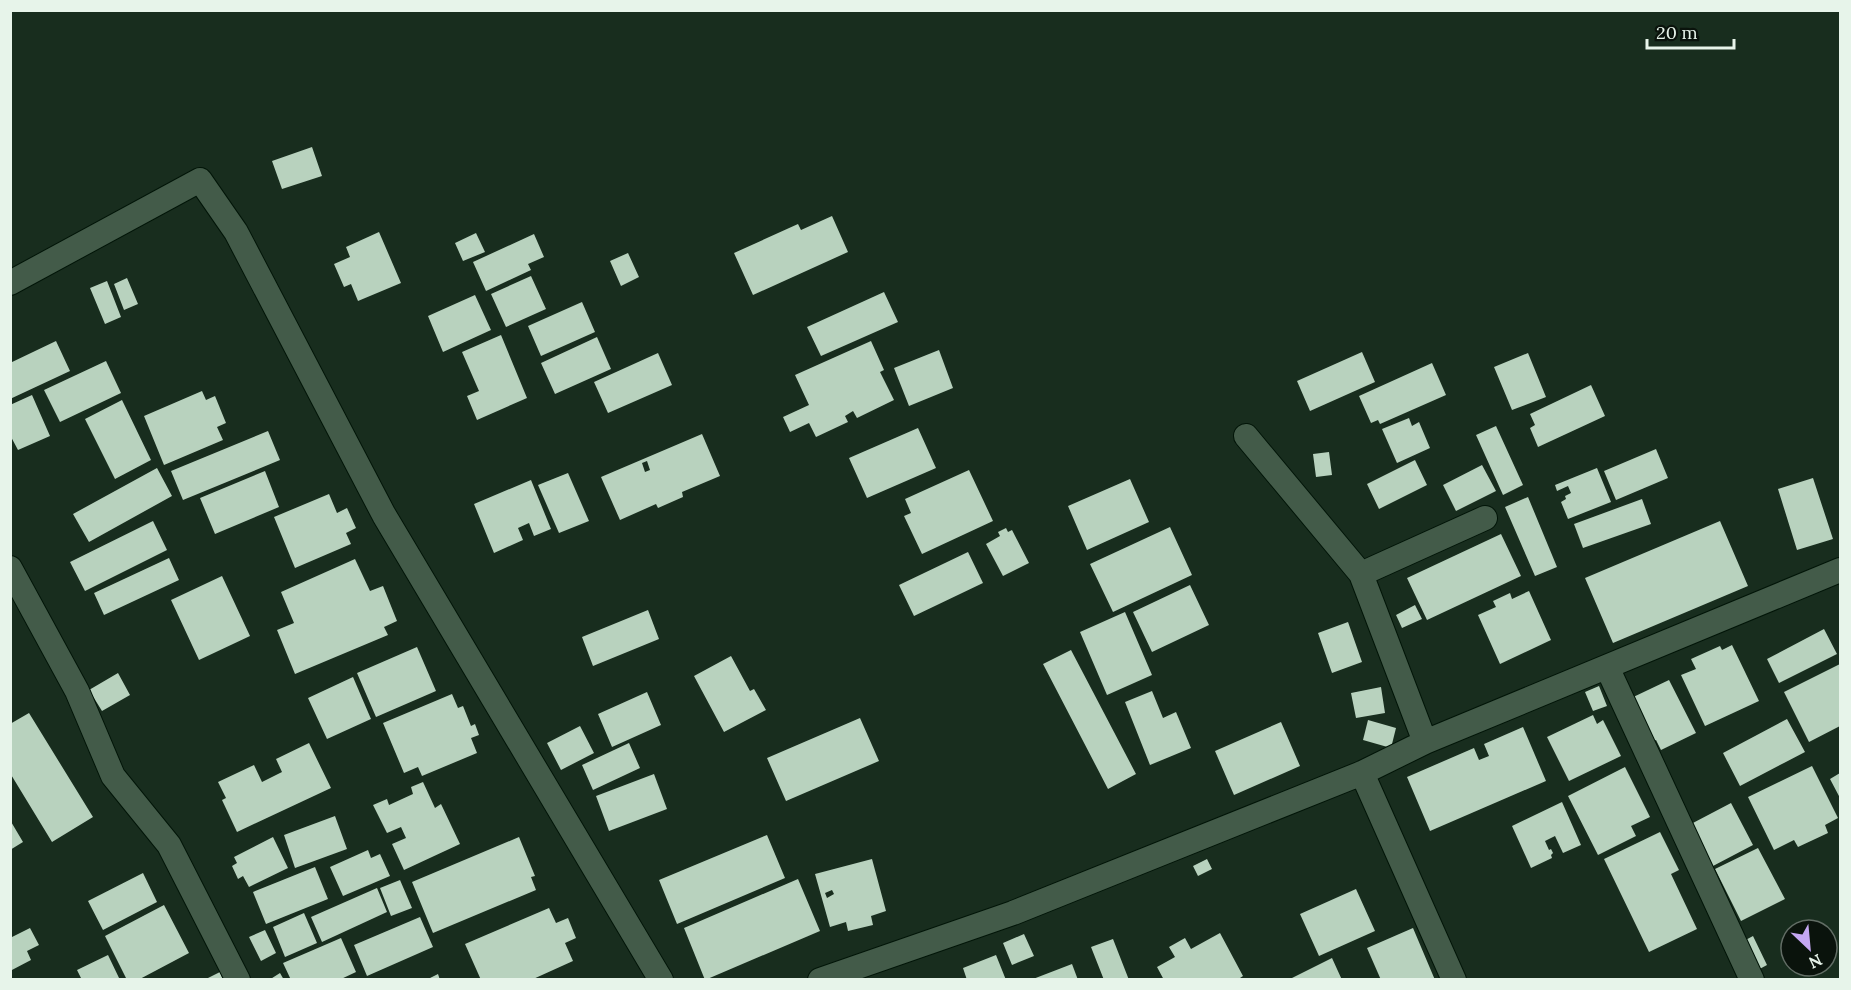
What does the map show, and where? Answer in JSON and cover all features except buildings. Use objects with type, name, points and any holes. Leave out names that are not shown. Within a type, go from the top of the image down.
[{"type":"street","points":[[10,283],[200,180],[236,232],[384,515],[660,980]]},
{"type":"street","points":[[1246,436],[1361,573],[1425,742]]},
{"type":"street","points":[[1361,573],[1485,518]]},
{"type":"street","points":[[10,568],[76,691],[113,776],[169,845],[238,980]]},
{"type":"street","points":[[820,980],[1013,913],[1362,773],[1425,742],[1840,570]]},
{"type":"street","points":[[1607,667],[1752,980]]},
{"type":"street","points":[[1362,773],[1454,980]]}]
